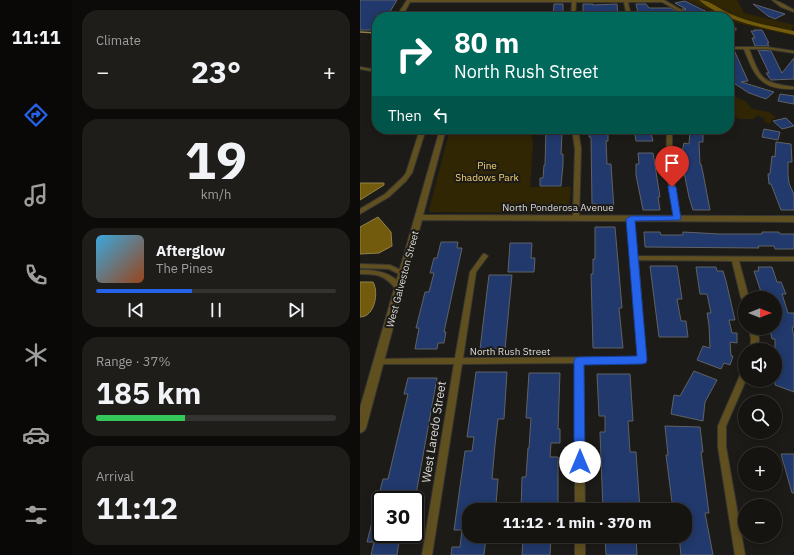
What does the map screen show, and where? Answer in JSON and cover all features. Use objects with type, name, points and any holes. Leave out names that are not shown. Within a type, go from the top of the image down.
[{"type":"street","points":[[402,12],[409,1],[663,1],[683,12]]},
{"type":"street","points":[[573,12],[574,1]]},
{"type":"street","points":[[626,1],[628,12]]},
{"type":"street","points":[[777,1],[782,6],[794,11]]},
{"type":"street","points":[[734,48],[767,48],[794,52]]},
{"type":"street","points":[[746,48],[757,76],[762,81],[780,87],[793,88]]},
{"type":"street","points":[[360,68],[372,70]]},
{"type":"street","points":[[360,212],[392,193],[405,179],[409,173],[421,134]]},
{"type":"street","name":"West Galveston Street","points":[[360,428],[441,134]]},
{"type":"street","points":[[576,134],[578,149],[576,218]]},
{"type":"street","points":[[669,134],[669,167],[677,219]]},
{"type":"street","name":"North Ponderosa Avenue","points":[[418,217],[794,219]]},
{"type":"street","points":[[631,219],[634,258],[794,259]]},
{"type":"street","name":"West Laredo Street","points":[[427,555],[457,361],[473,272],[484,256]]},
{"type":"street","name":"North Rush Street","points":[[379,361],[642,360],[634,258]]},
{"type":"street","points":[[735,258],[743,291]]},
{"type":"street","points":[[360,266],[390,267],[403,274]]},
{"type":"street","points":[[360,272],[385,274],[392,278],[399,287]]},
{"type":"street","points":[[579,361],[580,503]]},
{"type":"street","points":[[739,387],[722,426],[722,447],[740,555]]},
{"type":"street","points":[[580,543],[580,555]]},
{"type":"green space","points":[[686,0],[737,0],[744,13],[794,25],[789,35],[737,23],[734,22],[734,12],[713,12]]},
{"type":"green space","points":[[734,96],[746,102],[752,109],[769,112],[776,118],[772,119],[770,124],[764,122],[765,119],[757,115],[754,119],[739,119],[734,115]]},
{"type":"green space","name":"Pine Shadows Park","points":[[449,134],[532,134],[533,145],[530,187],[571,187],[569,211],[565,213],[431,212],[429,210]]},
{"type":"shaded area","points":[[360,183],[384,183],[384,185],[360,200]]},
{"type":"shaded area","points":[[378,217],[391,232],[392,246],[379,253],[360,254],[360,227]]},
{"type":"shaded area","points":[[360,282],[373,282],[376,292],[372,309],[365,316],[360,317]]},
{"type":"building","points":[[360,0],[397,0],[390,12],[372,12],[372,30],[360,30]]},
{"type":"building","points":[[685,1],[708,12],[687,12],[682,9],[686,9],[675,3]]},
{"type":"building","points":[[554,4],[563,4],[563,12],[553,12]]},
{"type":"building","points":[[583,4],[617,4],[618,12],[583,12]]},
{"type":"building","points":[[636,4],[646,4],[649,8],[671,8],[678,12],[638,12]]},
{"type":"building","points":[[753,4],[785,14],[775,19],[768,16]]},
{"type":"building","points":[[754,30],[762,30],[769,43],[767,43],[769,46],[755,46],[752,38],[755,38],[751,31],[755,31]]},
{"type":"building","points":[[734,50],[748,81],[741,82],[774,92],[766,99],[749,93],[734,83]]},
{"type":"building","points":[[758,50],[771,51],[782,73],[794,58],[794,79],[771,80],[766,73],[769,73]]},
{"type":"building","points":[[780,94],[794,96],[794,104],[778,101]]},
{"type":"building","points":[[786,118],[794,126],[782,129],[773,121]]},
{"type":"building","points":[[764,129],[780,132],[778,140],[762,137]]},
{"type":"building","points":[[546,134],[562,134],[561,154],[563,154],[563,165],[561,186],[540,186],[540,178],[543,178]]},
{"type":"building","points":[[589,134],[608,134],[608,141],[606,141],[607,164],[611,164],[614,210],[598,210],[597,204],[592,204],[591,137],[589,137]]},
{"type":"building","points":[[635,134],[651,134],[653,141],[636,141]]},
{"type":"building","points":[[690,134],[703,134],[703,142],[699,142],[700,164],[710,210],[693,210],[682,162],[684,143],[689,144]]},
{"type":"building","points":[[776,142],[791,144],[792,162],[788,162],[788,175],[789,183],[794,195],[794,210],[781,210],[771,184],[769,184],[768,174],[770,174],[772,156],[775,157]]},
{"type":"building","points":[[638,153],[653,153],[660,197],[658,197],[660,210],[643,210],[636,175],[636,164],[639,164]]},
{"type":"building","points":[[595,227],[615,227],[622,308],[619,308],[623,348],[593,348],[591,274],[593,274],[593,259],[595,259]]},
{"type":"building","points":[[644,232],[660,232],[661,235],[683,235],[683,232],[762,234],[762,232],[779,232],[780,234],[794,234],[794,249],[775,249],[774,246],[758,246],[759,248],[645,247]]},
{"type":"building","points":[[441,242],[458,242],[457,248],[462,248],[444,332],[446,332],[444,343],[438,343],[437,349],[415,349],[419,328],[416,328],[425,292],[429,292],[434,273],[430,273],[434,258],[437,258]]},
{"type":"building","points":[[510,243],[532,243],[531,258],[535,258],[534,272],[508,272]]},
{"type":"building","points":[[650,266],[677,266],[682,299],[677,299],[681,321],[686,321],[688,337],[659,337]]},
{"type":"building","points":[[696,267],[716,267],[717,271],[723,271],[726,281],[735,320],[729,320],[732,333],[737,333],[737,343],[730,342],[731,356],[733,356],[730,365],[724,363],[721,369],[697,360],[703,346],[710,348],[707,313],[711,313],[707,294],[700,294]]},
{"type":"building","points":[[758,267],[772,267],[777,282],[781,282],[786,294],[782,294],[782,291],[761,291],[754,271],[759,271]]},
{"type":"building","points":[[489,275],[512,275],[505,349],[480,349]]},
{"type":"building","points":[[782,294],[788,313],[794,313],[794,327],[792,327],[794,337],[794,392],[780,387],[782,387],[782,343],[775,343],[775,339],[772,339],[771,335],[782,335]]},
{"type":"building","points":[[694,371],[717,380],[705,402],[703,421],[671,414],[674,395],[680,396]]},
{"type":"building","points":[[476,372],[507,372],[504,419],[498,419],[492,479],[498,479],[496,503],[462,503],[462,530],[454,530],[465,451],[472,451],[474,437],[467,437]]},
{"type":"building","points":[[529,373],[560,373],[558,429],[560,429],[560,443],[551,443],[550,457],[558,457],[558,503],[521,503],[522,477],[526,477],[531,418],[526,418]]},
{"type":"building","points":[[597,374],[630,374],[633,421],[628,421],[630,452],[636,452],[640,503],[603,503],[600,432],[605,432],[605,416],[599,416]]},
{"type":"building","points":[[408,378],[437,378],[417,491],[380,491],[383,479],[388,479],[408,394],[404,394]]},
{"type":"building","points":[[665,426],[700,427],[703,452],[701,452],[709,513],[705,513],[713,555],[681,555],[680,543],[692,543],[692,503],[672,503],[666,455],[668,455]]},
{"type":"building","points":[[782,454],[794,454],[794,493],[792,493]]},
{"type":"building","points":[[372,522],[372,542],[367,542]]},
{"type":"building","points":[[462,530],[462,543],[485,543],[484,555],[451,555],[452,547],[460,547]]},
{"type":"building","points":[[374,543],[399,543],[397,555],[371,555]]},
{"type":"building","points":[[523,543],[551,543],[550,555],[522,555]]},
{"type":"building","points":[[605,543],[636,543],[637,555],[606,555]]},
{"type":"waterway","points":[[701,0],[723,12]]},
{"type":"waterway","points":[[734,17],[794,33]]},
{"type":"waterway","points":[[360,32],[372,33]]},
{"type":"route","points":[[580,462],[579,361],[642,360],[631,219],[677,219],[672,187]]}]
